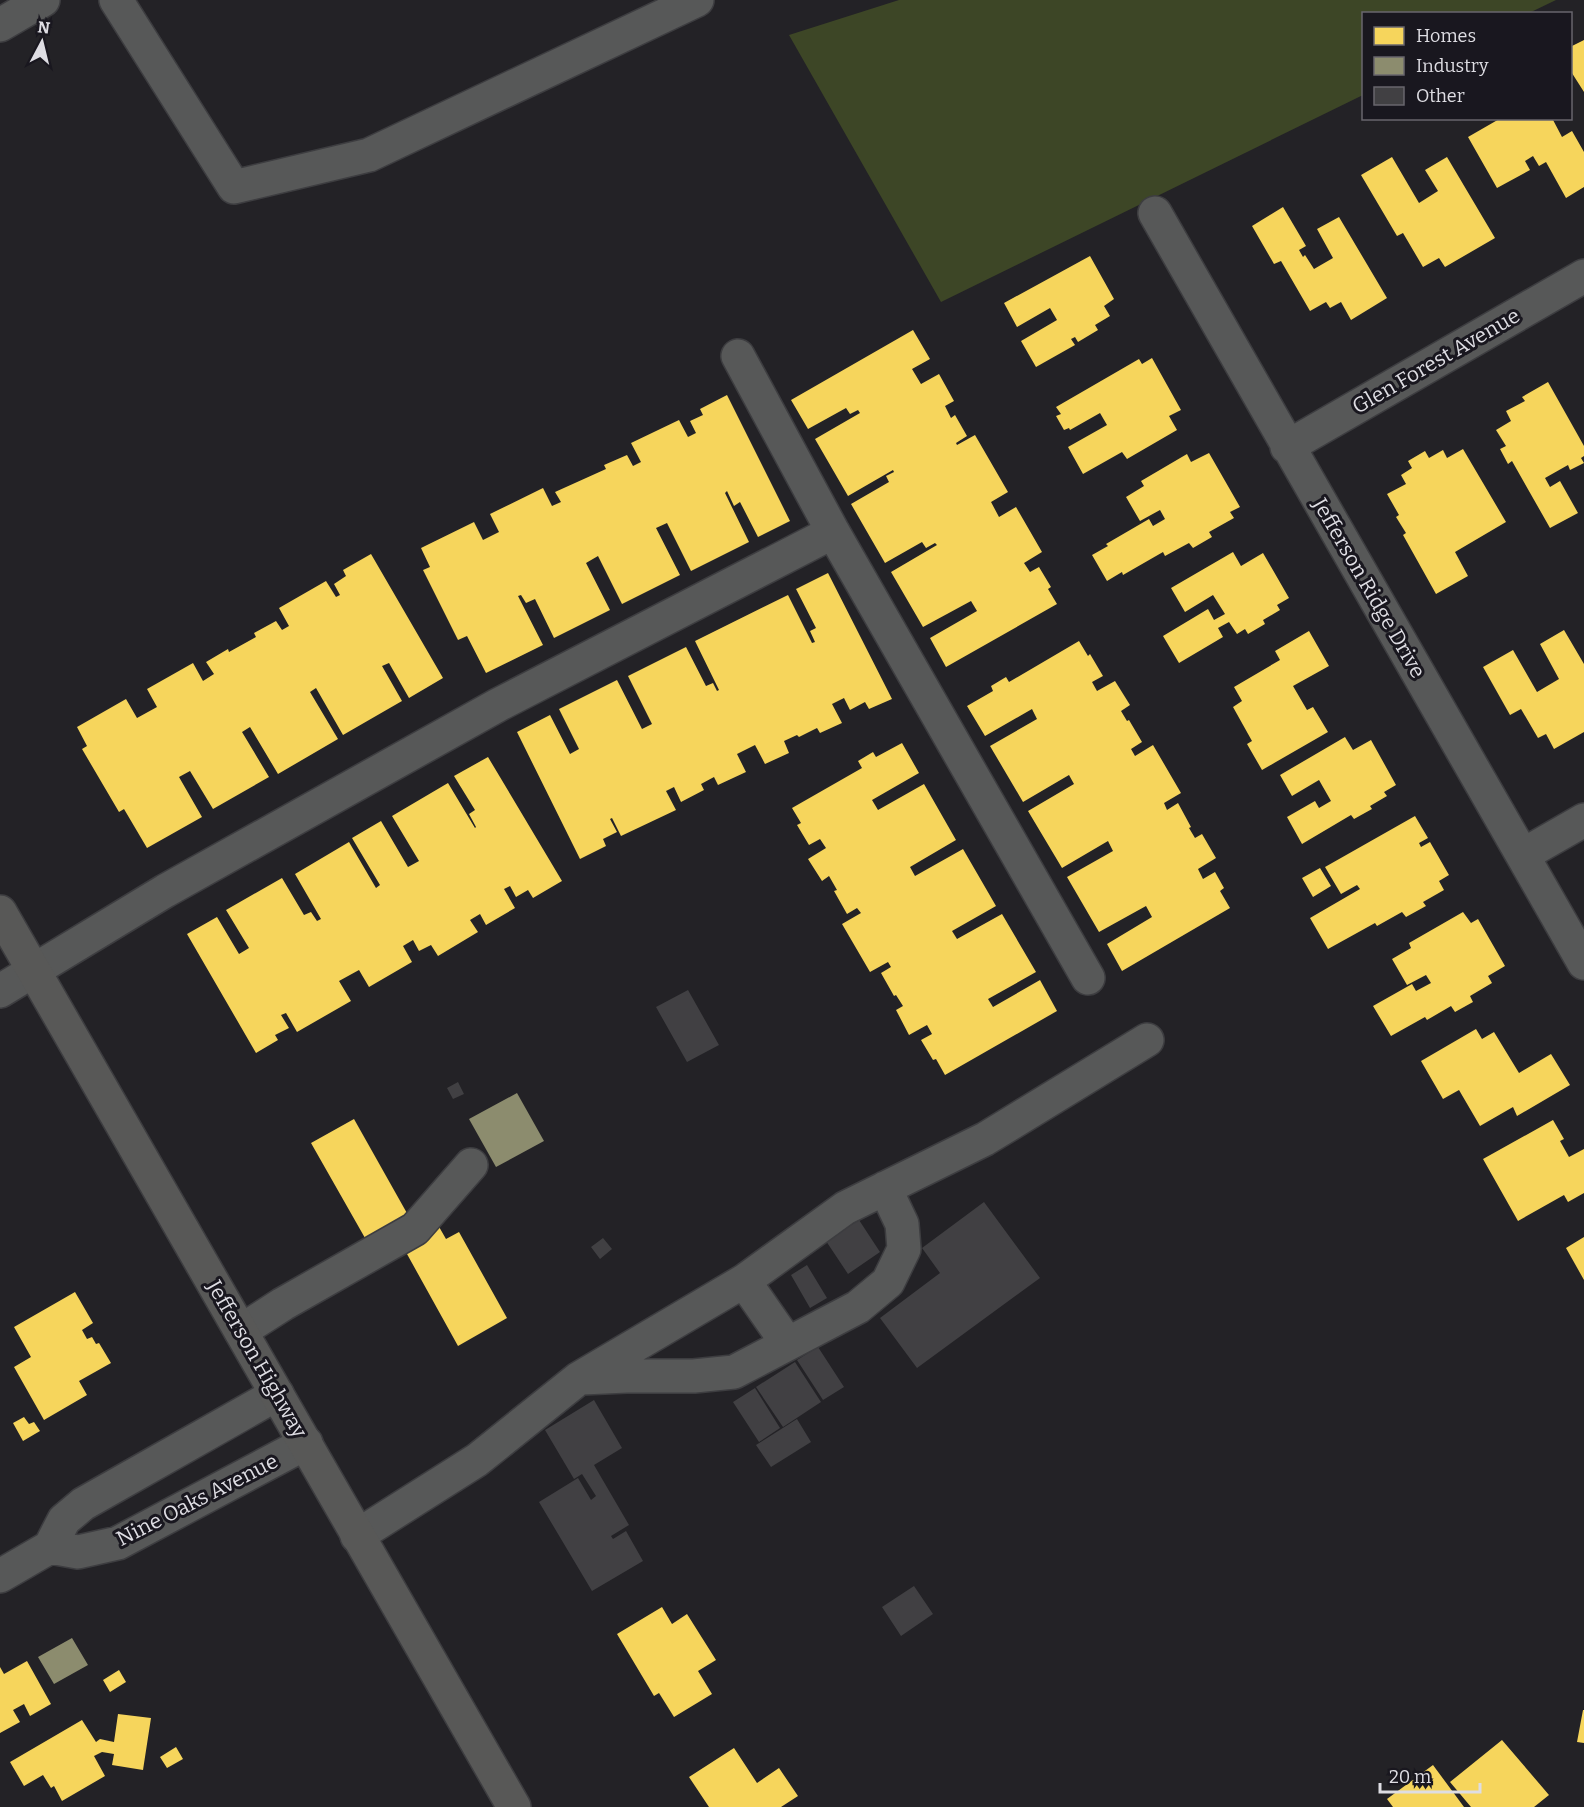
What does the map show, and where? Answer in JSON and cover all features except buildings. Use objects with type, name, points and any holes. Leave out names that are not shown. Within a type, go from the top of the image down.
[{"type":"main road","name":"Jefferson Highway","points":[[0,912],[514,1807]]},
{"type":"street","points":[[0,25],[43,0]]},
{"type":"street","points":[[116,0],[234,188],[369,155],[698,0]]},
{"type":"street","name":"Jefferson Ridge Drive","points":[[1155,213],[1584,963]]},
{"type":"street","name":"Glen Forest Avenue","points":[[1287,447],[1584,276]]},
{"type":"street","points":[[738,356],[833,532],[1088,978]]},
{"type":"street","points":[[0,991],[165,891],[498,705],[833,532]]},
{"type":"street","points":[[1523,855],[1584,820]]},
{"type":"street","points":[[357,1536],[477,1460],[578,1379],[744,1281],[845,1208],[985,1139],[1147,1040]]},
{"type":"street","points":[[241,1331],[283,1304],[415,1229],[471,1165]]},
{"type":"street","points":[[578,1379],[694,1376],[734,1372],[858,1307],[888,1282],[904,1249],[902,1224],[885,1188]]},
{"type":"street","points":[[744,1281],[787,1343]]},
{"type":"street","points":[[0,1576],[50,1547],[64,1520],[82,1504],[277,1394]]},
{"type":"street","name":"Nine Oaks Avenue","points":[[50,1547],[78,1552],[118,1543],[306,1443]]},
{"type":"green space","points":[[899,0],[1556,0],[1531,12],[1362,12],[1362,95],[941,302],[789,35]]}]
